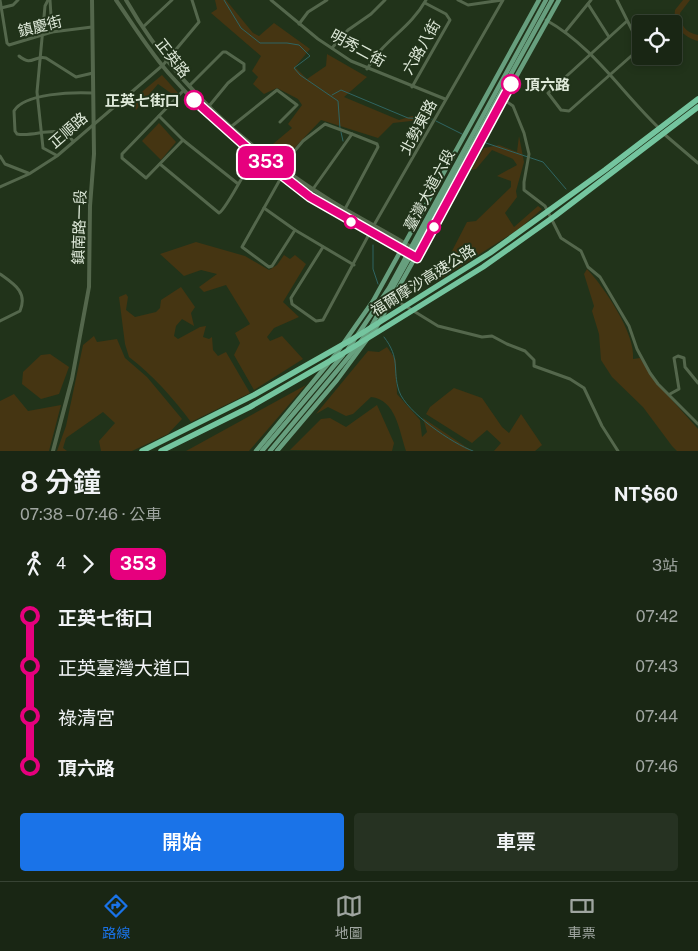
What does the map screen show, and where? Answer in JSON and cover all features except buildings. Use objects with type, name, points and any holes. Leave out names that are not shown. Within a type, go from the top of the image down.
[{"type":"highway","name":"福爾摩沙高速公路","points":[[142,451],[254,395],[352,340],[490,253],[597,176],[698,98]]},
{"type":"highway","name":"福爾摩沙高速公路","points":[[162,451],[250,407],[342,354],[483,267],[555,216],[698,107]]},
{"type":"main road","name":"臺灣大道六段","points":[[539,0],[540,17]]},
{"type":"main road","name":"臺灣大道六段","points":[[277,451],[337,380],[377,326],[394,299],[503,99],[546,0]]},
{"type":"main road","name":"臺灣大道六段","points":[[256,451],[346,340],[373,301],[404,243],[552,0]]},
{"type":"main road","name":"臺灣大道六段","points":[[270,451],[356,348],[371,327],[540,17],[558,0]]},
{"type":"main road","name":"臺灣大道六段","points":[[262,451],[352,345],[410,254]]},
{"type":"street","name":"鎮慶街","points":[[0,0],[9,45],[52,32],[92,27]]},
{"type":"street","points":[[1,8],[18,0]]},
{"type":"street","points":[[49,0],[52,32]]},
{"type":"street","points":[[49,0],[43,35],[37,98],[43,132],[43,148],[57,156]]},
{"type":"street","name":"鎮南路一段","points":[[53,451],[72,379],[89,287],[94,124],[92,0]]},
{"type":"street","name":"正英路","points":[[116,0],[162,65],[184,90],[205,111],[255,154],[310,197],[417,258]]},
{"type":"street","name":"正英路","points":[[126,0],[166,59],[188,86],[259,150],[313,189],[420,252]]},
{"type":"street","points":[[143,27],[172,0]]},
{"type":"street","name":"正順路","points":[[0,187],[29,174],[57,156],[162,65],[199,22],[192,0]]},
{"type":"street","name":"明秀二街","points":[[271,0],[299,24],[332,48],[367,69],[445,99]]},
{"type":"street","points":[[299,24],[308,12],[327,0]]},
{"type":"street","points":[[332,48],[348,30],[371,14],[385,0]]},
{"type":"street","points":[[458,0],[468,5],[503,0]]},
{"type":"street","name":"北勢東路","points":[[323,247],[291,298],[292,304],[316,321],[323,320],[374,225],[412,162],[445,99],[503,0]]},
{"type":"street","points":[[617,0],[636,38],[638,50],[570,111],[562,110],[548,93],[627,21]]},
{"type":"street","points":[[367,69],[380,48],[415,18],[426,1]]},
{"type":"street","name":"六路八街","points":[[412,87],[450,20],[446,14],[426,1]]},
{"type":"street","points":[[565,32],[589,2],[610,37]]},
{"type":"street","points":[[540,17],[565,32],[591,53],[657,127],[698,163]]},
{"type":"street","points":[[188,86],[223,52],[244,64],[244,70],[228,83],[205,111]]},
{"type":"street","points":[[19,56],[25,61],[32,61],[41,56]]},
{"type":"street","points":[[41,56],[74,76],[92,73]]},
{"type":"street","points":[[183,140],[146,178],[122,158],[122,154],[184,90]]},
{"type":"street","points":[[232,126],[277,90],[297,105],[280,122]]},
{"type":"street","points":[[73,141],[62,132],[22,135],[15,131],[13,115],[15,108],[37,98],[74,92],[93,93]]},
{"type":"street","points":[[503,99],[513,106],[524,133],[529,158],[524,190],[545,206],[560,238],[581,251],[588,267],[600,277],[629,326],[637,348],[650,373],[658,384],[698,424]]},
{"type":"street","points":[[159,116],[183,140],[238,182]]},
{"type":"street","points":[[295,230],[272,266],[269,267],[246,252],[242,247],[282,176],[281,167],[320,126],[330,125],[377,144],[378,147],[345,209]]},
{"type":"street","points":[[310,197],[313,189],[352,134]]},
{"type":"street","points":[[160,164],[219,213],[224,210],[238,182],[259,150]]},
{"type":"street","points":[[0,156],[5,164],[29,174]]},
{"type":"street","points":[[264,208],[295,230],[354,265]]},
{"type":"street","points":[[0,274],[18,286],[22,293],[20,311],[0,321]]},
{"type":"street","points":[[394,299],[438,326],[482,336],[492,336],[530,353],[534,360],[534,366],[578,382],[584,388],[602,426],[618,451]]},
{"type":"street","points":[[670,394],[679,389],[674,363],[674,358],[678,356],[684,358],[685,367],[698,383]]},
{"type":"shaded area","points":[[215,0],[226,0],[253,33],[259,36],[274,23],[310,49],[295,67],[307,79],[326,66],[327,54],[367,77],[344,97],[399,120],[412,116],[422,117],[420,120],[393,123],[378,138],[321,120],[282,161],[267,149],[292,128],[288,124],[302,105],[298,99],[277,88],[264,94],[253,84],[258,77],[252,71],[261,56],[211,13],[217,9]]},
{"type":"shaded area","points":[[683,0],[690,0],[680,15],[675,15],[675,10]]},
{"type":"shaded area","points":[[682,24],[684,28],[698,35],[698,41],[688,37],[682,32]]},
{"type":"shaded area","points":[[162,75],[178,93],[175,96],[158,84],[136,110],[133,102]]},
{"type":"shaded area","points":[[159,123],[176,142],[161,160],[142,141]]},
{"type":"shaded area","points":[[519,136],[524,162],[516,191],[517,197],[505,213],[514,227],[538,206],[542,209],[519,229],[436,282],[467,222],[476,221],[511,187],[511,181],[497,176],[517,165],[513,159],[492,150],[476,169],[471,170],[484,148],[499,145],[517,152]]},
{"type":"shaded area","points":[[196,242],[245,256],[269,270],[277,265],[284,255],[290,259],[295,255],[306,264],[283,302],[299,317],[274,328],[267,337],[270,341],[282,336],[303,359],[254,390],[234,355],[240,343],[235,333],[250,324],[226,285],[204,292],[199,287],[217,274],[201,270],[184,276],[160,254]]},
{"type":"shaded area","points":[[587,269],[618,311],[633,349],[633,359],[640,358],[654,380],[698,429],[698,451],[677,451],[643,407],[612,377],[601,360],[599,334],[592,311],[594,306],[584,274]]},
{"type":"shaded area","points":[[181,287],[195,307],[191,313],[194,326],[182,319],[176,326],[174,336],[178,339],[200,327],[206,326],[203,337],[209,339],[212,337],[213,350],[218,356],[226,352],[250,393],[191,422],[162,387],[129,357],[125,344],[119,297],[126,294],[128,297],[126,310],[135,317],[156,312],[160,308],[161,300]]},
{"type":"shaded area","points":[[94,336],[97,342],[117,339],[125,358],[147,377],[182,419],[168,434],[132,451],[101,451],[99,441],[115,423],[103,412],[66,438],[63,448],[67,451],[57,451],[66,426],[83,345]]},
{"type":"shaded area","points":[[387,347],[396,360],[397,394],[420,420],[422,437],[427,432],[423,418],[472,451],[406,451],[391,410],[379,399],[371,397],[353,414],[346,416],[328,407],[316,414],[368,351],[379,352]]},
{"type":"shaded area","points":[[50,354],[69,367],[59,394],[41,399],[22,384],[23,372],[41,355]]},
{"type":"shaded area","points":[[306,385],[249,451],[186,451]]},
{"type":"shaded area","points":[[454,388],[482,398],[502,427],[509,433],[521,414],[542,445],[535,451],[494,451],[501,443],[487,430],[472,443],[426,414],[430,407]]},
{"type":"shaded area","points":[[14,394],[28,411],[61,405],[49,451],[0,451],[0,401]]},
{"type":"shaded area","points":[[377,405],[394,443],[392,451],[290,450],[321,419],[330,418],[346,427]]},
{"type":"waterway","points":[[224,0],[241,28],[260,43],[299,45],[310,56],[294,68],[300,75],[338,101],[340,128]]},
{"type":"waterway","points":[[332,95],[341,90],[408,118],[432,119]]},
{"type":"waterway","points":[[436,121],[462,134]]},
{"type":"waterway","points":[[341,132],[343,141]]},
{"type":"waterway","points":[[483,142],[543,162],[566,189]]},
{"type":"waterway","points":[[373,245],[373,269],[378,284]]},
{"type":"waterway","points":[[384,337],[393,352],[397,383],[403,399],[431,426],[454,442],[473,451]]},
{"type":"bus line","name":"353","points":[[194,100],[251,151],[310,197],[417,258],[511,84]]},
{"type":"place","name":"頂六路","points":[[511,84]]},
{"type":"place","name":"正英七街口","points":[[194,100]]}]
